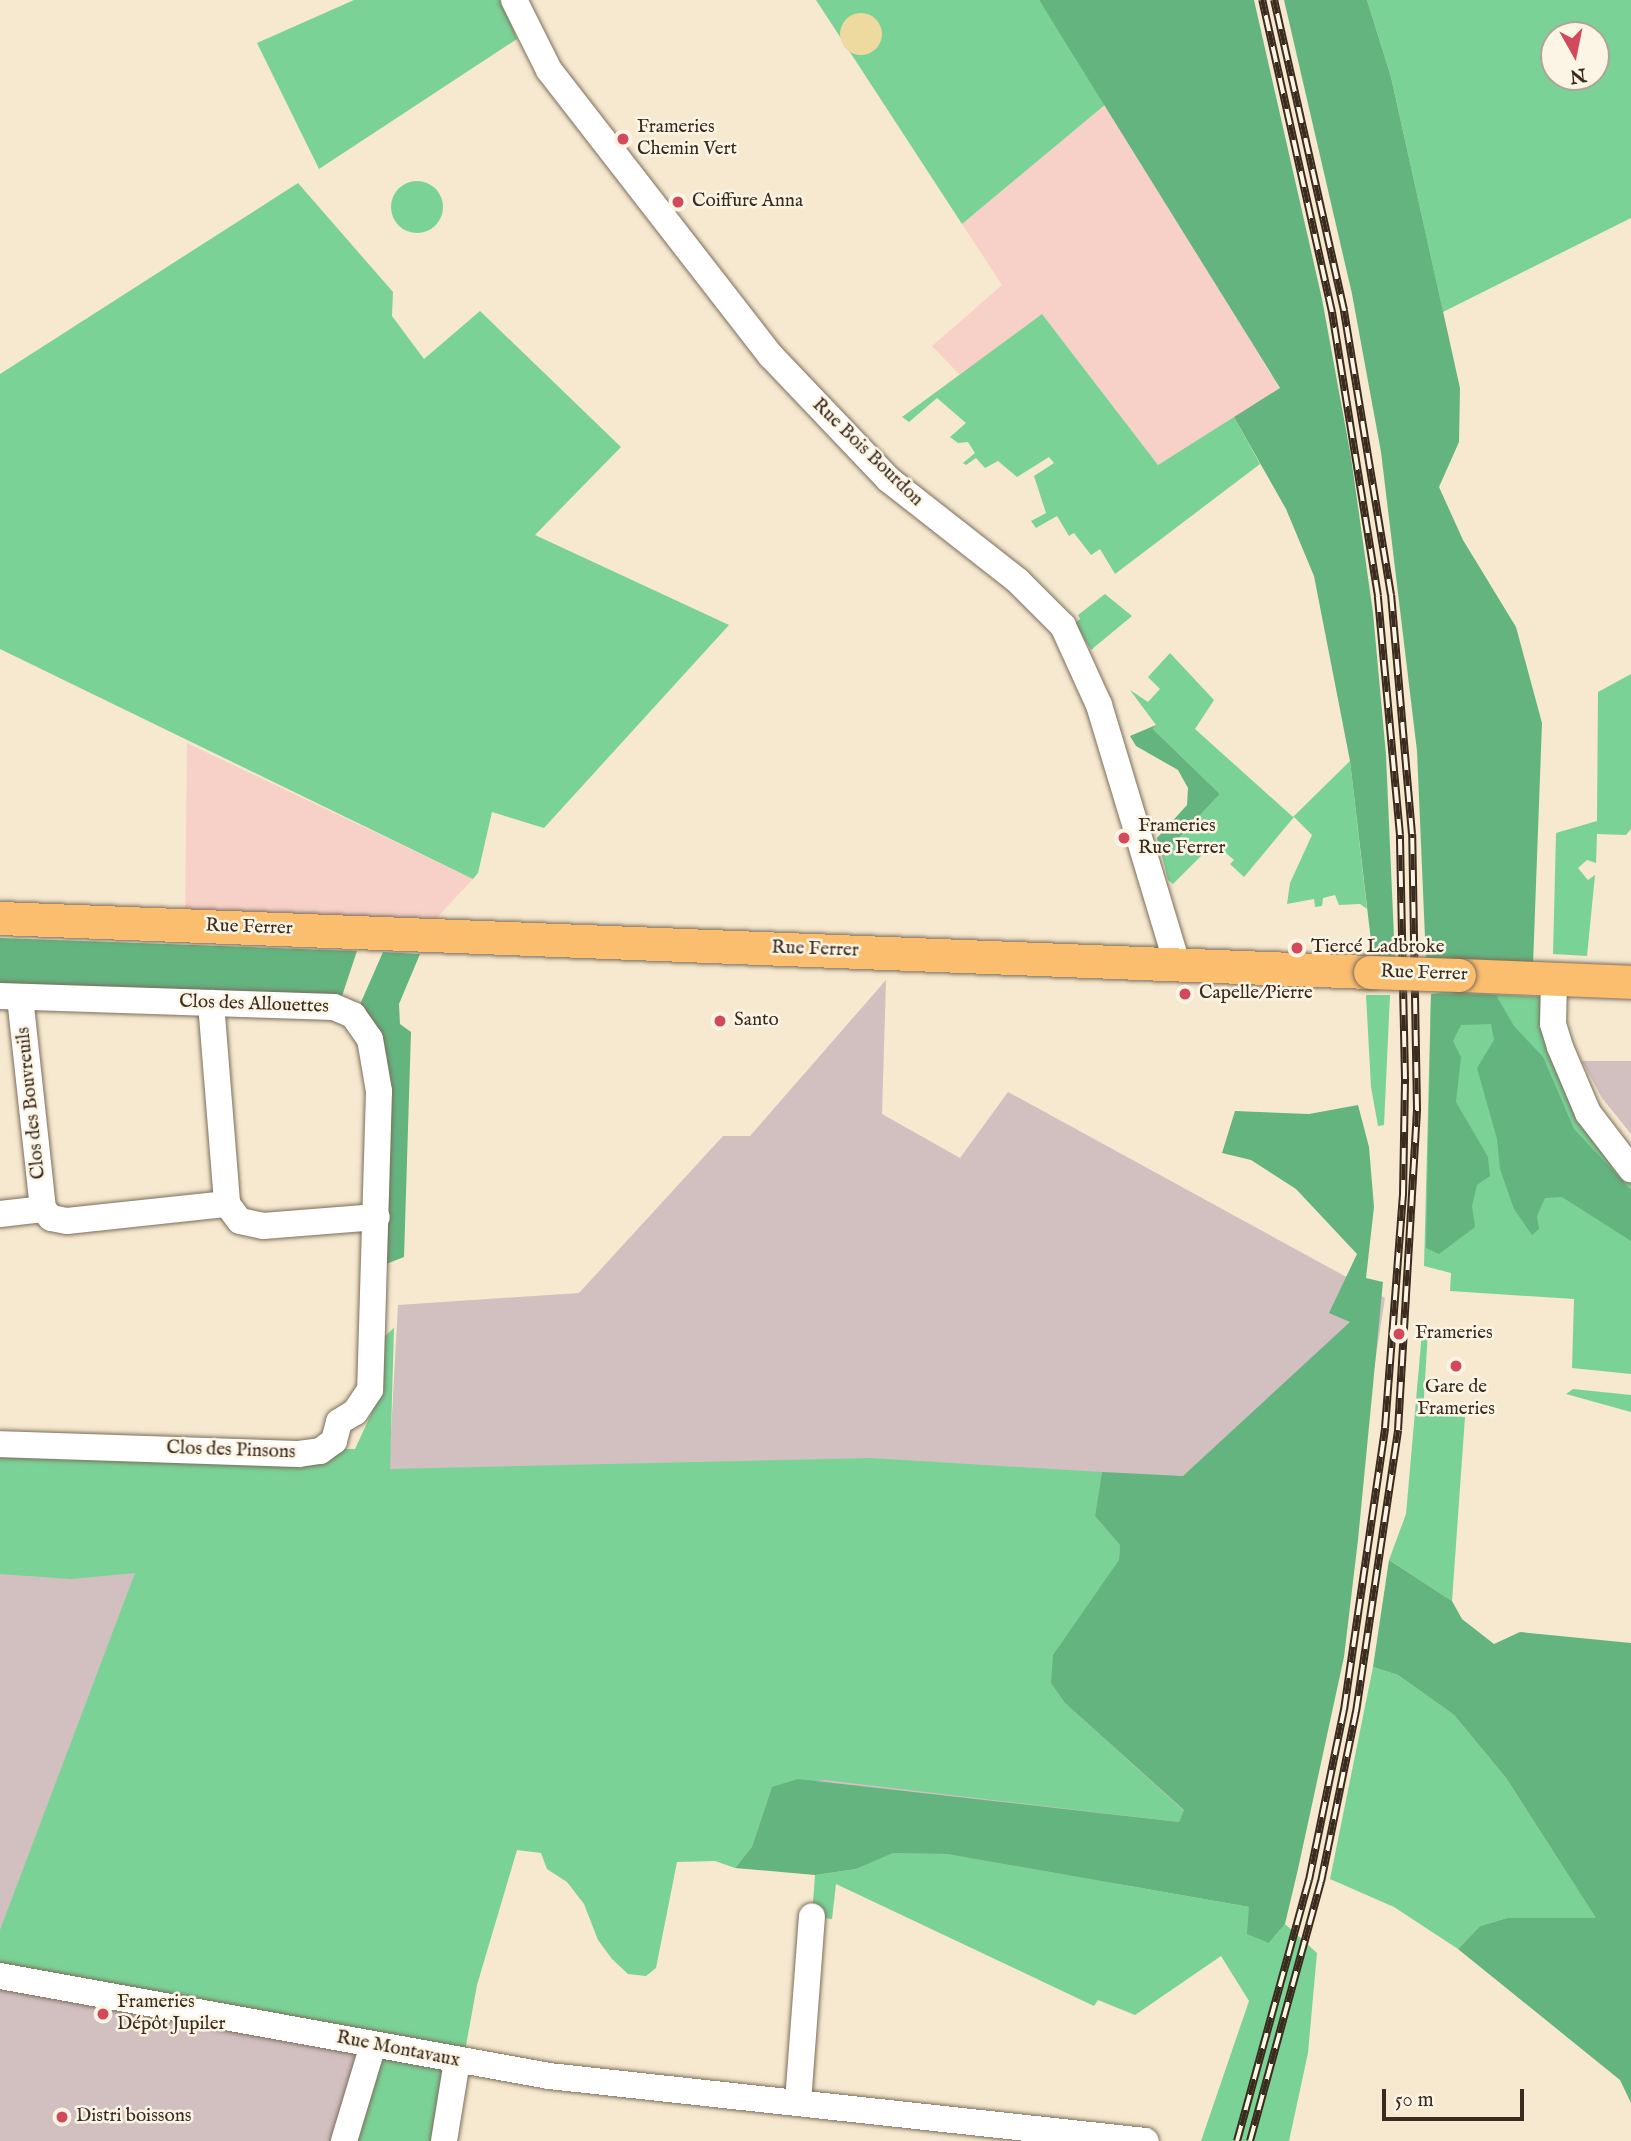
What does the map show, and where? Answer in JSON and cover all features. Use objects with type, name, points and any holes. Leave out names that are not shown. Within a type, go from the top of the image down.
[{"type":"main road","name":"Rue Ferrer","points":[[0,918],[431,939],[1177,963],[1631,982]]},
{"type":"street","name":"Rue Bois Bourdon","points":[[514,0],[548,70],[771,356],[888,479],[1018,582],[1063,626],[1099,705],[1177,963]]},
{"type":"street","points":[[1554,980],[1553,1024],[1570,1074],[1604,1139],[1631,1169]]},
{"type":"street","name":"Clos des Allouettes","points":[[10,997],[334,1007],[353,1015],[361,1025],[379,1074],[374,1288]]},
{"type":"street","name":"Clos des Bouvreuils","points":[[10,997],[43,1209]]},
{"type":"street","points":[[211,1003],[227,1204],[240,1221],[263,1226],[377,1217]]},
{"type":"street","points":[[1570,1074],[1631,1143]]},
{"type":"street","points":[[0,1214],[43,1209],[51,1218],[67,1221],[227,1204]]},
{"type":"street","name":"Clos des Pinsons","points":[[0,1444],[320,1451],[334,1441],[339,1422],[355,1412],[370,1390],[374,1288]]},
{"type":"street","points":[[798,2102],[812,1917]]},
{"type":"street","name":"Rue Montavaux","points":[[0,1976],[457,2061],[623,2085],[1145,2141]]},
{"type":"street","points":[[344,2141],[373,2045]]},
{"type":"street","points":[[444,2141],[457,2061]]},
{"type":"shaded area","points":[[1106,104],[1280,389],[1158,465],[1042,314],[961,376],[932,346],[1002,285],[962,224]]},
{"type":"shaded area","points":[[187,743],[473,879],[431,924],[185,926]]},
{"type":"shaded area","points":[[886,980],[882,1114],[960,1158],[1008,1092],[1385,1298],[1292,1895],[856,1869],[815,1875],[555,1829],[517,1850],[347,2141],[0,2141],[0,1474],[389,1469],[398,1305],[579,1293],[723,1136],[750,1136]]},
{"type":"shaded area","points":[[1582,1061],[1631,1061],[1631,1134],[1602,1098]]},
{"type":"green space","points":[[354,0],[502,0],[517,39],[319,169],[257,43]]},
{"type":"green space","points":[[816,0],[1039,0],[1106,104],[962,224]]},
{"type":"green space","points":[[1039,0],[1254,0],[1322,299],[1351,457],[1373,613],[1386,755],[1395,960],[1373,958],[1350,761],[1314,576],[1286,509],[1234,417],[1280,388]]},
{"type":"green space","points":[[1284,0],[1367,0],[1391,77],[1460,388],[1459,442],[1439,487],[1463,540],[1516,627],[1542,723],[1533,965],[1426,961],[1417,751],[1381,452],[1352,294]]},
{"type":"green space","points":[[1367,0],[1631,0],[1631,218],[1443,312],[1391,77]]},
{"type":"green space","points":[[417,181],[427,183],[435,189],[441,197],[441,217],[435,225],[427,231],[417,233],[407,231],[399,225],[393,217],[391,207],[393,197],[399,189],[407,183]]},
{"type":"green space","points":[[298,183],[393,292],[392,316],[424,359],[480,311],[621,447],[535,535],[729,625],[544,828],[492,812],[478,873],[473,879],[0,649],[0,374]]},
{"type":"green space","points":[[1042,314],[1158,465],[1234,417],[1260,464],[1115,574],[1100,549],[1091,555],[1074,533],[1069,536],[1057,516],[1036,528],[1031,521],[1046,513],[1034,476],[1054,463],[1049,457],[1017,477],[998,461],[985,468],[976,458],[966,465],[963,463],[975,453],[968,442],[958,443],[950,437],[966,423],[937,398],[909,422],[902,417]]},
{"type":"green space","points":[[1105,594],[1132,616],[1091,650],[1075,623],[1080,619],[1078,615]]},
{"type":"green space","points":[[1170,653],[1214,700],[1195,729],[1293,817],[1350,761],[1367,909],[1360,904],[1339,905],[1335,895],[1323,898],[1322,906],[1315,907],[1314,899],[1287,904],[1290,883],[1312,835],[1294,817],[1244,877],[1230,864],[1234,860],[1214,843],[1173,884],[1168,880],[1162,856],[1220,794],[1153,729],[1156,725],[1130,690],[1148,702],[1160,689],[1148,677]]},
{"type":"green space","points":[[1631,674],[1631,829],[1626,835],[1597,834],[1596,863],[1587,860],[1578,868],[1588,880],[1595,875],[1587,956],[1553,954],[1556,833],[1597,821],[1598,692]]},
{"type":"green space","points":[[1156,725],[1153,729],[1220,794],[1162,856],[1157,838],[1187,805],[1188,788],[1178,770],[1136,746],[1130,736]]},
{"type":"green space","points":[[0,938],[357,951],[340,1002],[0,990]]},
{"type":"green space","points":[[383,952],[420,954],[399,1004],[400,1024],[411,1032],[404,1257],[381,1266],[387,1058],[373,1020],[358,1009]]},
{"type":"green space","points":[[1443,992],[1544,997],[1593,1139],[1631,1182],[1631,1374],[1572,1368],[1574,1299],[1450,1291],[1451,1273],[1424,1266],[1431,994]]},
{"type":"green space","points":[[1431,994],[1496,995],[1514,1026],[1543,1057],[1574,1129],[1631,1190],[1631,1241],[1562,1197],[1545,1198],[1537,1216],[1539,1229],[1532,1235],[1514,1209],[1500,1169],[1497,1139],[1477,1068],[1494,1040],[1491,1024],[1461,1025],[1453,1041],[1461,1057],[1456,1102],[1488,1157],[1490,1176],[1477,1185],[1472,1206],[1475,1227],[1439,1254],[1426,1248]]},
{"type":"green space","points":[[1366,995],[1390,995],[1384,1125],[1378,1126],[1371,1087]]},
{"type":"green space","points":[[1358,1105],[1369,1147],[1374,1207],[1366,1278],[1383,1282],[1344,1657],[1285,1924],[1269,1943],[1247,1934],[1249,1907],[947,1854],[893,1853],[856,1869],[815,1875],[735,1868],[752,1847],[772,1787],[798,1779],[1179,1822],[1184,1810],[1065,1703],[1051,1683],[1053,1655],[1119,1560],[1120,1545],[1095,1516],[1102,1472],[1183,1476],[1350,1322],[1329,1313],[1357,1254],[1296,1189],[1251,1160],[1222,1153],[1235,1111],[1309,1114]]},
{"type":"green space","points":[[394,1328],[390,1469],[870,1458],[1102,1472],[1095,1516],[1120,1545],[1119,1560],[1051,1683],[1065,1703],[1184,1811],[1179,1822],[825,1780],[772,1787],[752,1847],[735,1868],[715,1861],[677,1862],[656,1968],[646,1976],[628,1974],[612,1959],[598,1940],[584,1904],[567,1882],[547,1869],[541,1853],[517,1850],[477,1985],[463,2062],[441,2141],[344,2141],[372,2045],[0,1976],[0,1930],[135,1573],[71,1579],[0,1574],[0,1444],[355,1449],[373,1410],[378,1342]]},
{"type":"green space","points":[[1428,1331],[1423,1413],[1465,1417],[1452,1601],[1389,1560],[1406,1514],[1422,1332]]},
{"type":"green space","points":[[1573,1389],[1631,1395],[1631,1412],[1566,1394]]},
{"type":"green space","points":[[1389,1560],[1452,1601],[1462,1619],[1494,1644],[1520,1632],[1631,1643],[1631,2103],[1620,2080],[1458,1949],[1480,1926],[1507,1918],[1596,1918],[1506,1778],[1454,1715],[1398,1675],[1373,1667]]},
{"type":"green space","points":[[1373,1667],[1398,1675],[1454,1715],[1506,1778],[1597,1919],[1507,1918],[1480,1926],[1458,1949],[1394,1907],[1330,1879]]},
{"type":"green space","points":[[893,1853],[947,1854],[1249,1907],[1269,1943],[1285,1924],[1317,1953],[1308,2053],[1289,2141],[1201,2141],[1249,2001],[1221,1956],[1135,2015],[1098,2000],[1094,2006],[836,1884],[832,1919],[812,1917],[815,1875],[856,1869]]},
{"type":"sand","points":[[861,13],[876,19],[882,34],[876,49],[861,55],[846,49],[840,34],[846,19]]},
{"type":"railway","points":[[1237,2141],[1309,1880],[1344,1710],[1385,1428],[1403,1196],[1405,1079],[1400,835],[1378,596],[1332,312],[1262,0]]},
{"type":"railway","points":[[1250,2141],[1321,1882],[1356,1712],[1398,1430],[1417,1110],[1412,834],[1391,595],[1344,310],[1274,0]]},
{"type":"place","name":"Frameries Chemin Vert","points":[[623,139]]},
{"type":"place","name":"Coiffure Anna","points":[[678,202]]},
{"type":"place","name":"Frameries Rue Ferrer","points":[[1124,838]]},
{"type":"place","name":"Tiercé Ladbroke","points":[[1297,948]]},
{"type":"place","name":"Capelle/Pierre","points":[[1185,994]]},
{"type":"place","name":"Santo","points":[[720,1021]]},
{"type":"place","name":"Frameries","points":[[1399,1334]]},
{"type":"place","name":"Gare de Frameries","points":[[1456,1366]]},
{"type":"place","name":"Frameries Dépôt Jupiler","points":[[103,2014]]},
{"type":"place","name":"Distri boissons","points":[[62,2117]]}]
